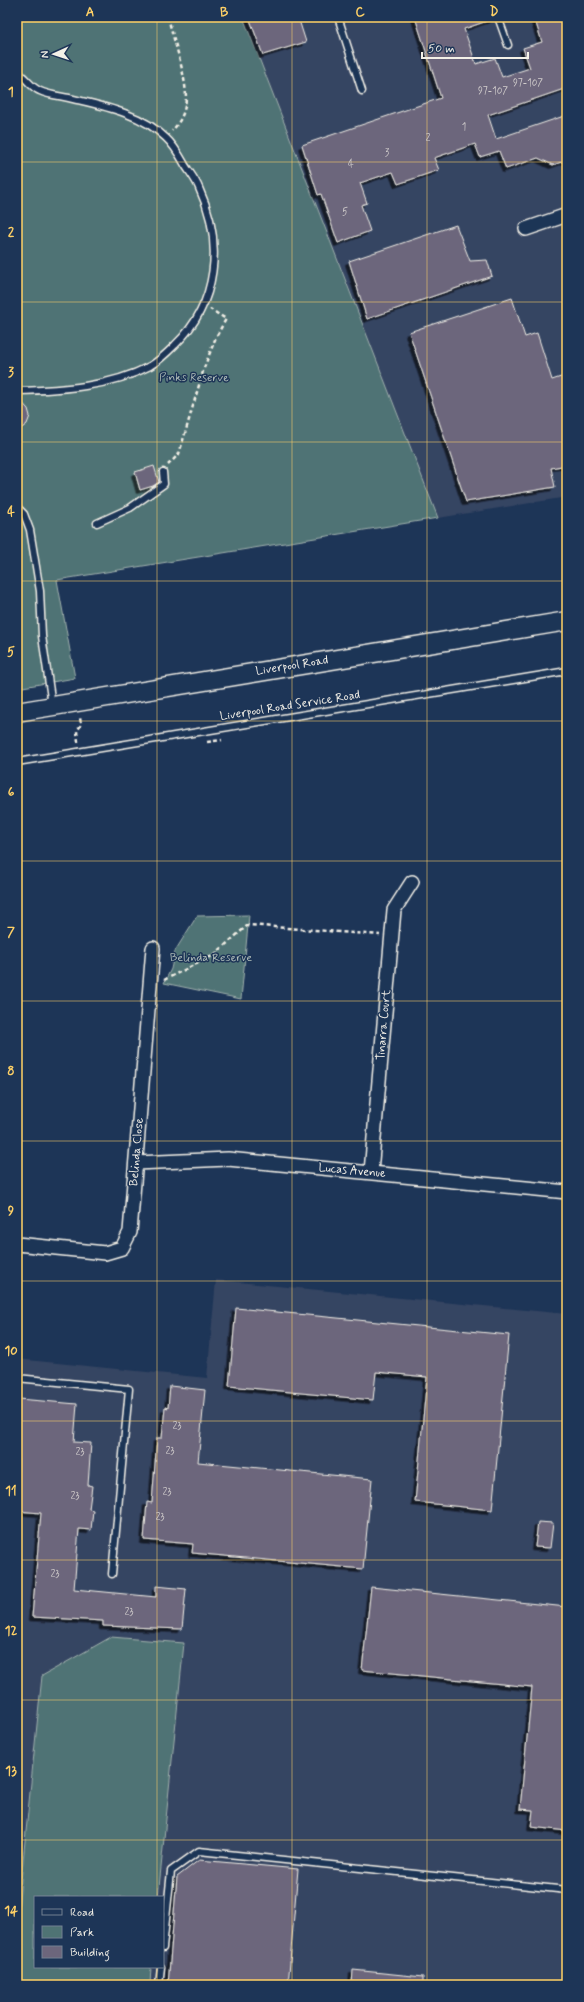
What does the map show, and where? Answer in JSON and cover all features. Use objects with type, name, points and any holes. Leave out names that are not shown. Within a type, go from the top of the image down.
[{"type":"main road","name":"Liverpool Road","points":[[17,712],[567,621]]},
{"type":"street","points":[[526,229],[567,216]]},
{"type":"street","name":"Tinarra Court","points":[[372,1172],[394,910],[412,882]]},
{"type":"street","name":"Belinda Close","points":[[17,1244],[105,1253],[122,1248],[130,1232],[153,948]]},
{"type":"street","name":"Lucas Avenue","points":[[136,1163],[228,1159],[567,1192]]},
{"type":"lane","points":[[338,17],[362,91]]},
{"type":"lane","points":[[498,17],[508,46]]},
{"type":"lane","points":[[17,72],[28,84],[40,92],[119,111],[146,124],[167,138],[199,188],[209,215],[213,242],[212,274],[208,296],[204,306],[187,334],[151,365],[132,374],[91,385],[42,391],[17,391]]},
{"type":"lane","points":[[97,523],[130,508],[164,484],[163,472]]},
{"type":"lane","points":[[17,507],[24,514],[30,530],[40,591],[42,636],[52,706]]},
{"type":"lane","name":"Liverpool Road Service Road","points":[[17,762],[567,671]]},
{"type":"lane","points":[[17,1378],[129,1389],[112,1574]]},
{"type":"lane","points":[[164,1938],[171,1871],[199,1851],[567,1890]]},
{"type":"lane","points":[[159,1985],[161,1968]]},
{"type":"path","points":[[167,138],[181,121],[186,104],[184,81],[168,17]]},
{"type":"path","points":[[163,472],[179,454],[204,368],[216,337],[226,319],[204,306]]},
{"type":"path","points":[[80,716],[81,725],[77,731],[80,752]]},
{"type":"path","points":[[164,980],[214,955],[248,925],[392,936]]},
{"type":"shaded area","points":[[243,17],[567,17],[567,497],[438,518]]},
{"type":"shaded area","points":[[216,1280],[567,1314],[567,1985],[150,1985],[151,1968],[164,1968],[164,1896],[158,1896],[183,1643],[42,1676],[17,1919],[17,1359],[207,1378]]},
{"type":"green space","name":"Pinks Reserve","points":[[17,17],[243,17],[438,518],[57,580],[75,678],[17,688]]},
{"type":"green space","name":"Belinda Reserve","points":[[249,915],[241,999],[164,983],[171,969],[175,951],[197,916]]},
{"type":"green space","points":[[111,1637],[184,1643],[158,1896],[34,1896],[34,1968],[151,1968],[150,1985],[17,1985],[17,1919],[42,1676]]},
{"type":"building","points":[[249,17],[298,17],[306,42],[263,55]]},
{"type":"building","points":[[415,17],[493,17],[493,19],[464,29],[476,64],[495,58],[502,77],[530,68],[523,48],[542,42],[534,17],[567,17],[567,88],[488,115],[496,139],[567,115],[567,160],[553,165],[538,158],[506,169],[499,151],[480,157],[475,144],[434,158],[439,170],[398,184],[393,172],[360,183],[367,203],[361,205],[370,231],[338,243],[321,194],[318,195],[302,145],[441,98]]},
{"type":"building","points":[[456,225],[470,261],[487,260],[492,276],[367,319],[349,261]]},
{"type":"building","points":[[512,298],[525,337],[537,333],[552,380],[567,375],[567,465],[551,468],[555,487],[466,502],[409,332]]},
{"type":"building","points":[[17,397],[28,409],[30,416],[27,424],[17,432]]},
{"type":"building","points":[[154,466],[159,482],[153,486],[140,490],[135,472]]},
{"type":"building","points":[[236,1308],[509,1335],[492,1510],[415,1502],[427,1377],[376,1372],[373,1400],[229,1386]]},
{"type":"building","points":[[170,1386],[205,1390],[198,1462],[372,1479],[363,1569],[192,1553],[193,1544],[144,1540],[147,1502],[152,1503],[157,1438],[162,1438],[165,1407],[168,1408]]},
{"type":"building","points":[[19,1399],[77,1404],[74,1442],[91,1443],[88,1485],[92,1486],[89,1509],[93,1510],[91,1530],[79,1529],[74,1589],[156,1597],[156,1586],[186,1589],[182,1629],[103,1626],[103,1621],[32,1617],[41,1513],[17,1511]]},
{"type":"building","points":[[538,1522],[553,1523],[550,1548],[535,1547]]},
{"type":"building","points":[[371,1587],[567,1607],[567,1831],[531,1827],[533,1810],[520,1809],[532,1687],[362,1670]]},
{"type":"building","points":[[199,1860],[298,1869],[288,1985],[168,1985],[177,1877]]},
{"type":"building","points":[[353,1970],[423,1977],[423,1985],[352,1985]]}]
